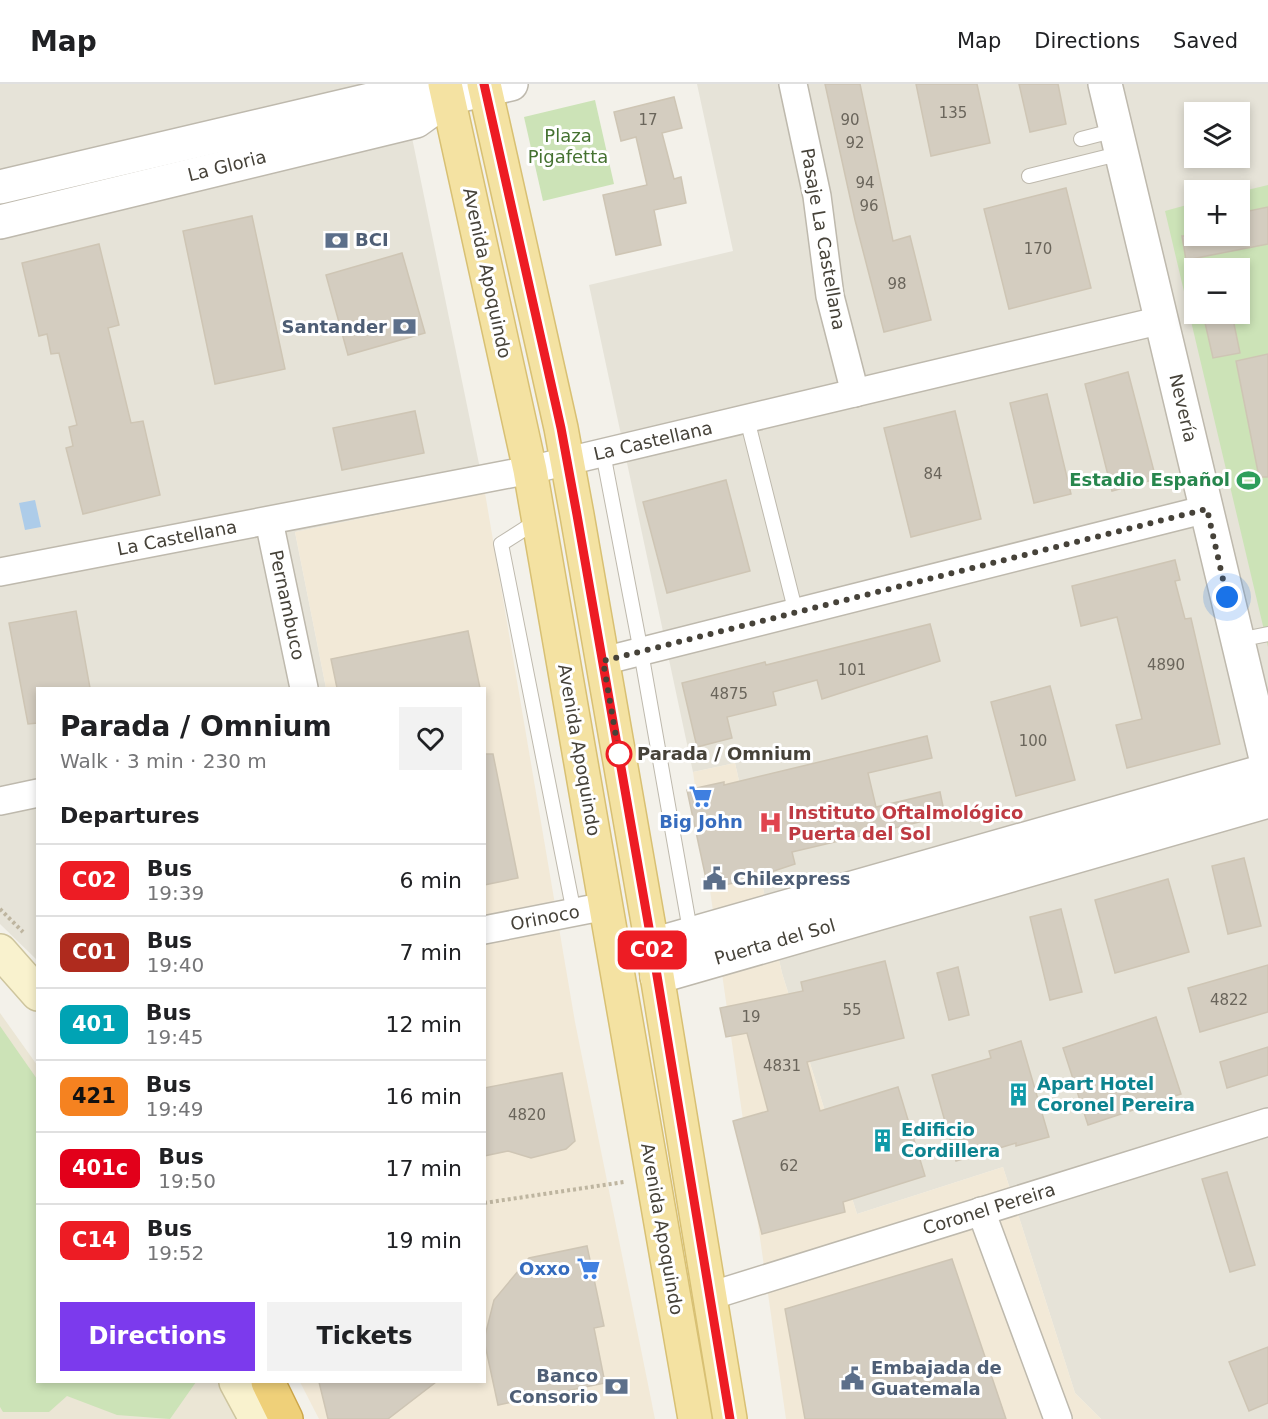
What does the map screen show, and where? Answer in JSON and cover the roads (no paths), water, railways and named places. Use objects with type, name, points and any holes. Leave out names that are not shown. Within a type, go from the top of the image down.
[{"type":"highway","points":[[268,1383],[286,1419]]},
{"type":"main road","name":"Avenida Apoquindo","points":[[494,86],[603,661],[730,1419]]},
{"type":"main road","name":"Avenida Apoquindo","points":[[447,91],[530,470],[695,1419]]},
{"type":"main road","points":[[0,951],[36,992]]},
{"type":"main road","points":[[238,1383],[256,1419]]},
{"type":"main road","points":[[284,1383],[303,1419]]},
{"type":"street","name":"Pasaje La Castellana","points":[[793,84],[817,196],[830,296],[855,393]]},
{"type":"street","name":"Nevería","points":[[1105,84],[1207,509],[1253,637],[1268,768]]},
{"type":"street","name":"La Gloria","points":[[0,187],[302,132],[416,121],[447,91],[494,86]]},
{"type":"street","name":"La Gloria","points":[[0,222],[302,132]]},
{"type":"street","name":"La Castellana","points":[[0,572],[567,462],[1161,320]]},
{"type":"street","points":[[603,661],[1207,509]]},
{"type":"street","name":"Pernambuco","points":[[269,520],[304,687]]},
{"type":"street","name":"Puerta del Sol","points":[[1072,842],[1268,768]]},
{"type":"street","points":[[0,801],[36,793]]},
{"type":"street","name":"Puerta del Sol","points":[[654,961],[1072,842],[1268,801]]},
{"type":"street","name":"Orinoco","points":[[486,930],[606,906]]},
{"type":"street","name":"Coronel Pereira","points":[[710,1296],[1268,1122]]},
{"type":"street","points":[[981,1212],[1058,1419]]},
{"type":"lane","points":[[1081,139],[1119,142]]},
{"type":"lane","points":[[1029,176],[1119,142]]},
{"type":"lane","points":[[747,419],[796,613]]},
{"type":"lane","points":[[603,453],[641,652],[693,949]]},
{"type":"lane","points":[[539,520],[501,544],[574,913]]},
{"type":"water","points":[[35,500],[41,527],[25,530],[19,503]]},
{"type":"place","name":"BCI","points":[[337,240]]},
{"type":"place","name":"Santander","points":[[405,327]]},
{"type":"place","name":"Estadio Español","points":[[1248,480]]},
{"type":"place","name":"Parada / Omnium","points":[[619,754]]},
{"type":"place","name":"Big John","points":[[701,796]]},
{"type":"place","name":"Instituto Oftalmológico Puerta del Sol","points":[[770,823]]},
{"type":"place","name":"Chilexpress","points":[[715,879]]},
{"type":"place","name":"Apart Hotel Coronel Pereira","points":[[1019,1094]]},
{"type":"place","name":"Edificio Cordillera","points":[[883,1140]]},
{"type":"place","name":"Oxxo","points":[[588,1269]]},
{"type":"place","name":"Embajada de Guatemala","points":[[853,1378]]},
{"type":"place","name":"Banco Consorio","points":[[616,1386]]},
{"type":"park label","name":"Plaza Pigafetta","points":[[568,146]]}]
